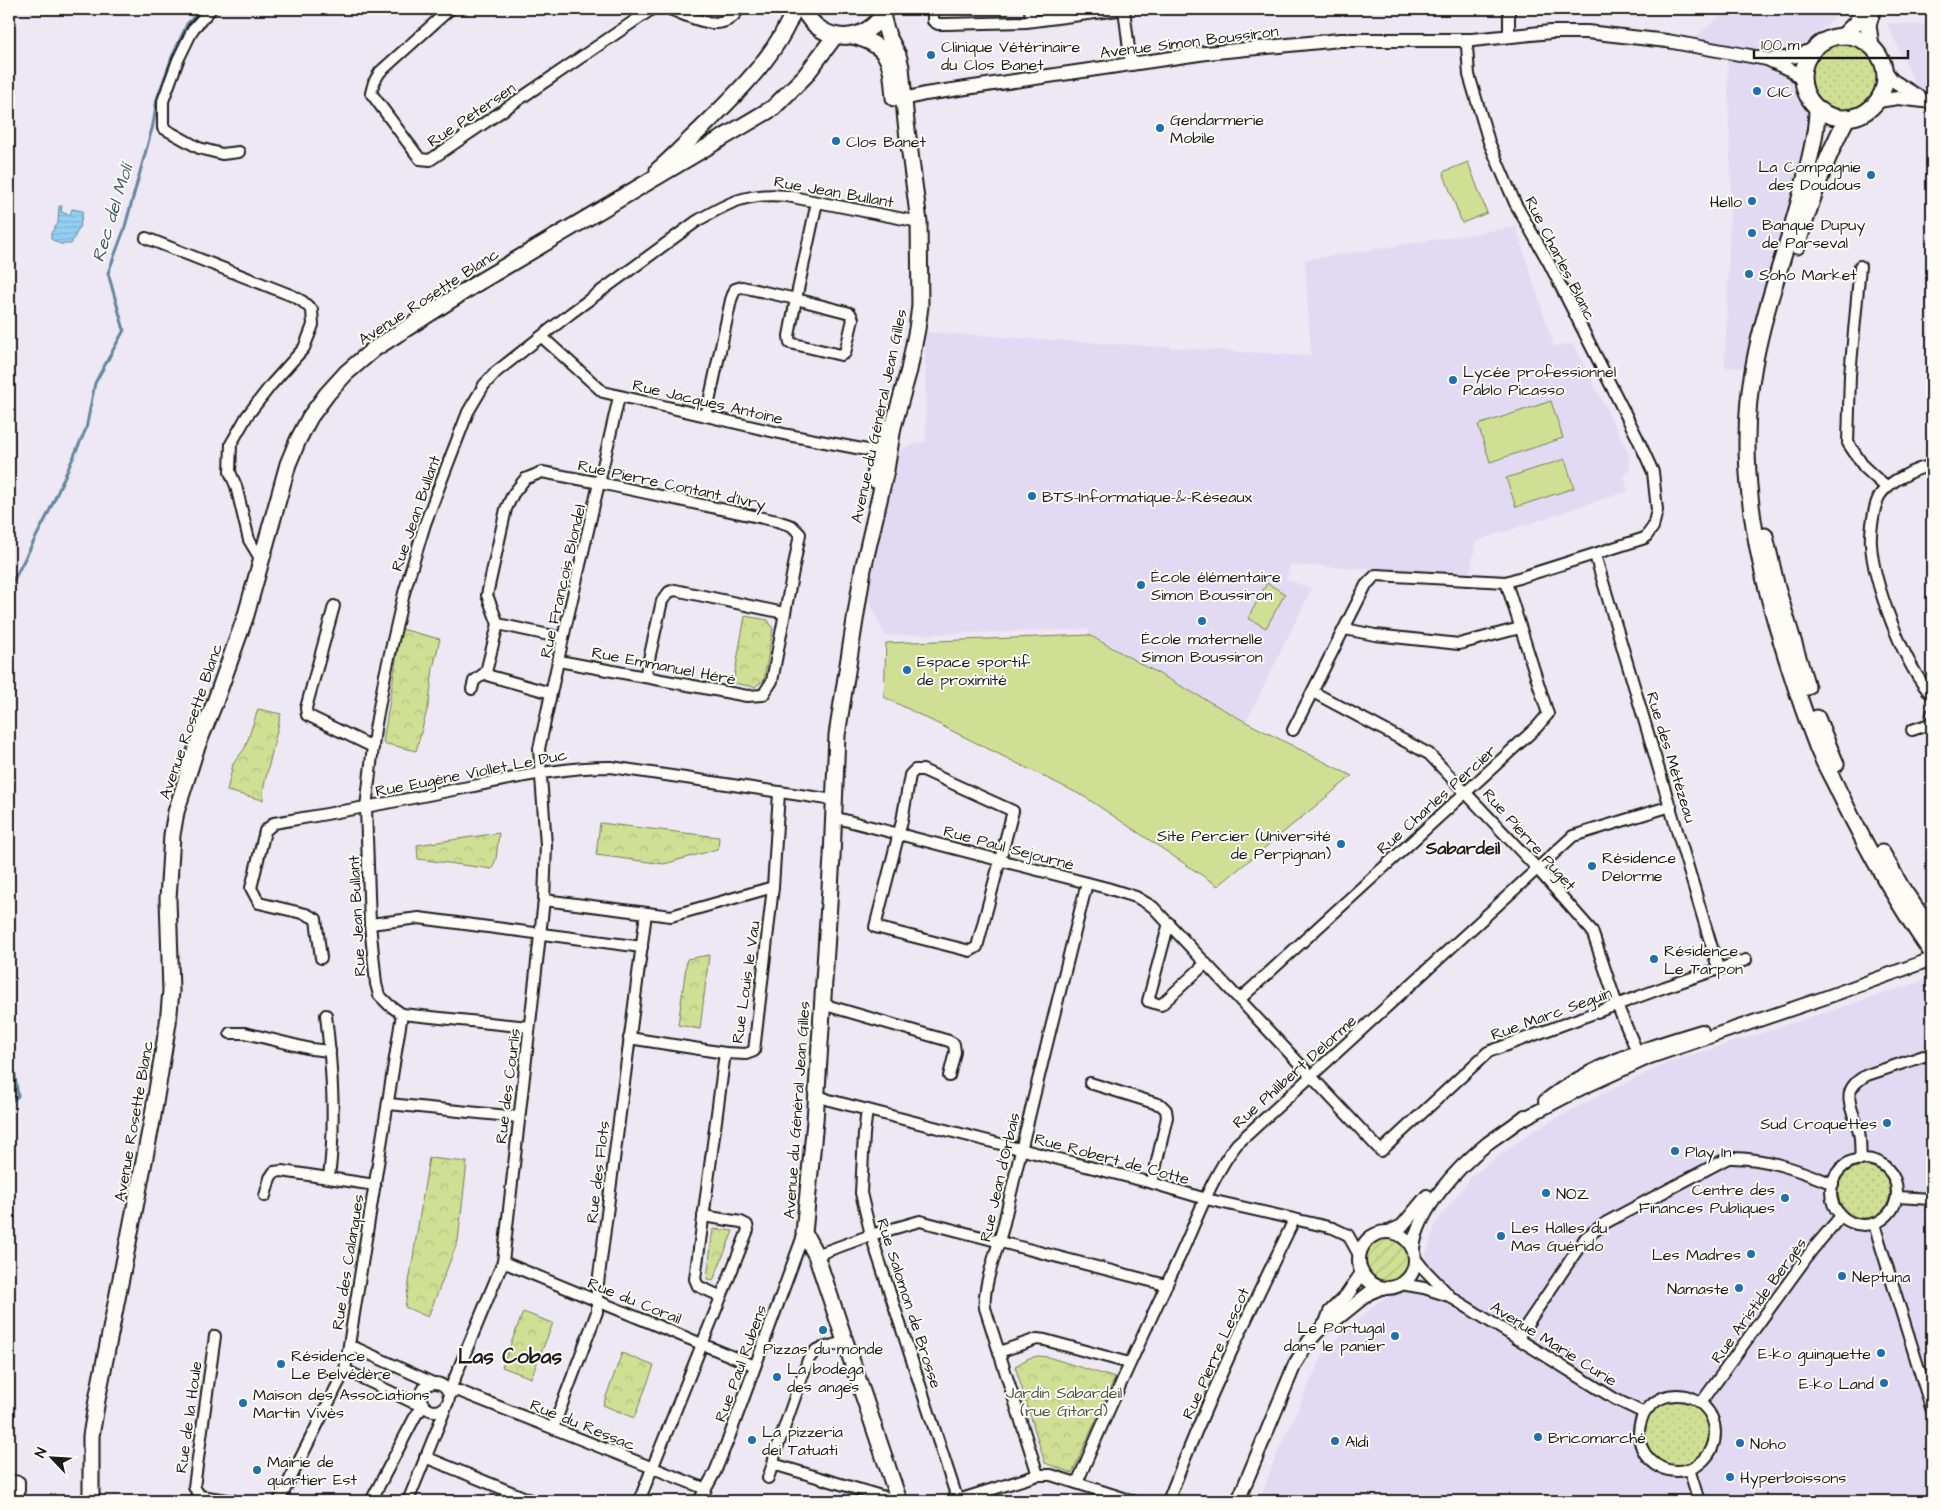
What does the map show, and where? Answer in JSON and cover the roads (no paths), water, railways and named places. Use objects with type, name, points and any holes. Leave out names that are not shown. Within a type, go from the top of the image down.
[{"type":"main road","name":"Avenue Rosette Blanc","points":[[636,188],[663,165],[738,92],[779,39],[794,9]]},
{"type":"main road","points":[[803,9],[814,26],[824,32],[845,36],[864,32],[874,25],[884,12]]},
{"type":"main road","points":[[1843,36],[1857,22],[1863,9]]},
{"type":"main road","points":[[1871,46],[1868,25],[1873,9]]},
{"type":"main road","name":"Avenue du Général Jean Gilles","points":[[884,12],[888,36],[898,55],[904,99],[920,272],[917,329],[883,453],[886,470],[863,569],[837,735],[817,1096],[804,1233],[816,1255],[847,1341],[899,1501]]},
{"type":"main road","name":"Avenue Rosette Blanc","points":[[91,1501],[91,1436],[152,1121],[168,1023],[171,991],[168,899],[176,812],[196,749],[246,615],[288,464],[298,440],[310,417],[326,394],[346,373],[374,349],[402,330],[636,188],[711,146],[773,108],[845,36]]},
{"type":"main road","name":"Avenue du Général Jean Gilles","points":[[845,36],[870,41],[882,48],[888,60],[914,221]]},
{"type":"main road","points":[[1843,36],[1858,39],[1871,46],[1880,57],[1885,70],[1883,92],[1878,101],[1859,116],[1847,118],[1836,118],[1817,108],[1808,95],[1804,82],[1804,70],[1808,58],[1815,48],[1823,42],[1843,36]]},
{"type":"main road","points":[[1817,108],[1817,126],[1804,186],[1770,297],[1754,364],[1747,410],[1747,469],[1754,535],[1786,659],[1815,743],[1886,881],[1928,936]]},
{"type":"main road","points":[[1847,118],[1834,142],[1818,182],[1785,282],[1765,357],[1757,414],[1757,463],[1762,523],[1777,588],[1818,721],[1860,814],[1928,936],[1932,953]]},
{"type":"street","points":[[211,9],[193,29],[178,60],[163,102],[163,128],[199,148],[222,154],[239,152]]},
{"type":"street","name":"Rue Petersen","points":[[450,9],[380,72],[374,82],[372,93],[420,159],[430,160],[652,9]]},
{"type":"street","points":[[669,9],[716,24],[734,17],[739,9]]},
{"type":"street","points":[[932,9],[933,21],[938,24],[1031,21],[1125,9],[1131,65]]},
{"type":"street","points":[[1030,9],[1031,21]]},
{"type":"street","points":[[1509,9],[1509,36]]},
{"type":"street","name":"Avenue Simon Boussiron","points":[[904,99],[925,94],[1206,53],[1340,40],[1462,40],[1551,32],[1587,32],[1668,41],[1766,59]]},
{"type":"street","name":"Rue Charles Blanc","points":[[1344,629],[1366,585],[1376,575],[1506,582],[1645,538],[1653,527],[1657,510],[1653,472],[1637,437],[1512,194],[1489,142],[1469,75],[1467,46],[1462,40]]},
{"type":"street","points":[[1766,59],[1792,57],[1805,54],[1815,48]]},
{"type":"street","points":[[1766,59],[1794,71],[1804,82]]},
{"type":"street","points":[[1885,70],[1892,80],[1928,101]]},
{"type":"street","points":[[893,86],[898,98],[904,99]]},
{"type":"street","points":[[1878,101],[1898,98],[1928,101]]},
{"type":"street","name":"Rue Jean Bullant","points":[[402,1014],[379,995],[376,984],[370,924],[366,808],[373,747],[384,675],[404,592],[425,524],[468,412],[484,385],[496,372],[571,313],[697,221],[725,204],[750,196],[768,194],[914,221]]},
{"type":"street","points":[[706,416],[735,289],[742,287],[796,299],[850,313],[853,319],[845,353],[841,355],[790,342],[789,336],[796,299],[817,202]]},
{"type":"street","points":[[146,238],[293,296],[302,300],[312,310],[313,324],[304,348],[253,408],[231,444],[230,472],[236,486],[250,540],[260,560]]},
{"type":"street","points":[[1860,266],[1850,375],[1848,443],[1864,467],[1887,488]]},
{"type":"street","name":"Rue Jacques Antoine","points":[[542,337],[603,392],[788,434],[883,453]]},
{"type":"street","name":"Rue François Blondel","points":[[540,772],[539,749],[619,397]]},
{"type":"street","points":[[1932,466],[1920,467],[1894,481],[1880,496],[1876,507],[1871,543],[1877,578],[1893,625],[1908,658],[1932,695]]},
{"type":"street","name":"Rue Pierre Contant d'Ivry","points":[[498,624],[487,595],[506,509],[513,494],[525,479],[542,472],[792,526],[800,534],[800,540],[772,681],[764,695]]},
{"type":"street","name":"Rue des Métézeau","points":[[1595,555],[1718,968]]},
{"type":"street","name":"Rue Charles Percier","points":[[1240,999],[1537,727],[1548,714],[1506,582]]},
{"type":"street","points":[[645,677],[662,601],[669,592],[675,590],[784,613]]},
{"type":"street","points":[[334,606],[306,708],[307,715],[373,747]]},
{"type":"street","points":[[472,689],[474,681],[486,672],[498,624],[563,638]]},
{"type":"street","points":[[1294,730],[1344,629],[1375,635],[1459,644],[1520,628]]},
{"type":"street","name":"Rue Emmanuel Héré","points":[[558,662],[748,696],[764,695]]},
{"type":"street","points":[[486,672],[490,676],[551,693]]},
{"type":"street","name":"Rue Pierre Puget","points":[[1313,692],[1429,754],[1537,868],[1592,931],[1617,1004],[1640,1052]]},
{"type":"street","points":[[1912,730],[1930,724],[1932,714]]},
{"type":"street","name":"Rue Eugène Viollet Le Duc","points":[[320,958],[316,919],[306,914],[259,902],[251,888],[265,831],[274,823],[366,808],[540,772],[582,767],[611,766],[834,800]]},
{"type":"street","points":[[915,770],[923,770],[1013,811],[977,947],[970,951],[875,927],[898,834],[910,775],[915,770]]},
{"type":"street","name":"Rue des Courlis","points":[[449,1392],[503,1262],[544,900],[546,845],[540,772]]},
{"type":"street","name":"Rue Louis le Vau","points":[[629,1038],[725,1053],[746,1054],[754,1050],[773,887],[779,793]]},
{"type":"street","name":"Rue Philibert Delorme","points":[[1076,1483],[1129,1363],[1206,1199],[1228,1155],[1237,1144],[1572,836],[1671,806]]},
{"type":"street","name":"Rue Paul Sejourné","points":[[833,816],[1136,897],[1153,907],[1169,922],[1311,1077]]},
{"type":"street","name":"Rue Jean d'Orbais","points":[[1038,1475],[985,1308],[984,1298],[1000,1242],[1087,883]]},
{"type":"street","points":[[544,900],[671,916],[773,887]]},
{"type":"street","name":"Rue des Flots","points":[[553,1428],[597,1312],[597,1291],[646,913]]},
{"type":"street","points":[[370,924],[419,918],[642,947]]},
{"type":"street","points":[[1169,922],[1148,1001],[1161,1005],[1206,964]]},
{"type":"street","points":[[1382,1288],[1374,1285],[1362,1274],[1359,1255],[1367,1240],[1374,1234],[1391,1231],[1402,1226],[1432,1189],[1448,1174],[1467,1162],[1556,1092],[1583,1077],[1640,1052],[1758,1020],[1932,958]]},
{"type":"street","name":"Rue Marc Seguin","points":[[1311,1077],[1381,1152],[1488,1052],[1617,1004],[1746,960]]},
{"type":"street","points":[[822,1004],[949,1041],[954,1044],[955,1052],[949,1076]]},
{"type":"street","points":[[402,1014],[529,1027]]},
{"type":"street","name":"Rue des Calanques","points":[[279,1501],[345,1370],[402,1014]]},
{"type":"street","points":[[326,1015],[330,1051],[333,1150],[330,1177]]},
{"type":"street","points":[[230,1033],[245,1032],[330,1051]]},
{"type":"street","points":[[1519,1121],[1582,1088],[1640,1052]]},
{"type":"street","points":[[720,1296],[698,1286],[694,1279],[725,1053]]},
{"type":"street","points":[[1861,1160],[1860,1134],[1848,1101],[1854,1085],[1858,1080],[1867,1075],[1924,1056]]},
{"type":"street","points":[[1090,1084],[1161,1105],[1166,1110],[1167,1117],[1152,1183]]},
{"type":"street","name":"Rue Robert de Cotte","points":[[817,1096],[1152,1183],[1206,1199],[1333,1228],[1348,1236],[1359,1255]]},
{"type":"street","points":[[389,1104],[518,1117]]},
{"type":"street","name":"Rue Salomon de Brosse","points":[[868,1110],[864,1134],[861,1194],[871,1235],[958,1500]]},
{"type":"street","points":[[1517,1339],[1586,1237],[1607,1222],[1728,1158],[1749,1157],[1803,1171],[1833,1184]]},
{"type":"street","points":[[1861,1160],[1871,1160],[1888,1170],[1894,1178],[1897,1187],[1897,1197],[1894,1206],[1889,1214],[1874,1224],[1857,1225],[1841,1216],[1833,1201],[1833,1184],[1836,1175],[1851,1162],[1861,1160]]},
{"type":"street","points":[[1326,1323],[1333,1322],[1369,1293],[1382,1288],[1395,1287],[1412,1273],[1415,1236],[1425,1214],[1467,1162]]},
{"type":"street","points":[[265,1196],[270,1178],[274,1172],[282,1171],[374,1185]]},
{"type":"street","points":[[1897,1197],[1932,1199]]},
{"type":"street","points":[[639,1501],[748,1230],[747,1225],[741,1222],[703,1216]]},
{"type":"street","name":"Rue Aristide Bergès","points":[[1701,1403],[1812,1250],[1841,1216]]},
{"type":"street","name":"Rue Pierre Lescot","points":[[1168,1501],[1188,1449],[1239,1334],[1294,1220]]},
{"type":"street","points":[[816,1255],[871,1235],[920,1221],[1166,1285]]},
{"type":"street","points":[[1874,1224],[1932,1410]]},
{"type":"street","points":[[1391,1231],[1400,1234],[1408,1240],[1414,1253]]},
{"type":"street","name":"Rue Paul Rubens","points":[[700,1501],[715,1472],[804,1233]]},
{"type":"street","name":"Avenue Marie Curie","points":[[1414,1253],[1423,1268],[1449,1296]]},
{"type":"street","name":"Rue du Corail","points":[[503,1262],[755,1366]]},
{"type":"street","points":[[1238,1501],[1295,1364],[1309,1340],[1326,1323],[1330,1312],[1347,1296],[1362,1274]]},
{"type":"street","name":"Avenue Marie Curie","points":[[1401,1284],[1424,1288],[1449,1296],[1615,1399],[1644,1413]]},
{"type":"street","name":"Rue de la Houle","points":[[216,1336],[194,1487],[200,1496],[235,1501]]},
{"type":"street","points":[[999,1352],[1037,1339],[1129,1363]]},
{"type":"street","points":[[768,1478],[808,1360],[816,1350],[847,1341]]},
{"type":"street","points":[[349,1349],[356,1348],[433,1383],[443,1385],[449,1392],[449,1400],[408,1501]]},
{"type":"street","points":[[345,1370],[432,1411],[446,1407]]},
{"type":"street","points":[[424,1406],[421,1394],[426,1386],[433,1383]]},
{"type":"street","name":"Rue du Ressac","points":[[449,1392],[460,1391],[706,1489]]},
{"type":"street","points":[[1677,1394],[1690,1397],[1701,1403],[1709,1412],[1714,1422],[1715,1434],[1713,1445],[1707,1455],[1700,1463],[1689,1469],[1678,1471],[1666,1470],[1655,1464],[1646,1456],[1638,1435],[1639,1424],[1644,1413],[1652,1403],[1664,1396],[1677,1394]]},
{"type":"street","points":[[371,1501],[416,1415],[424,1406]]},
{"type":"street","points":[[425,1457],[533,1501]]},
{"type":"street","points":[[773,1464],[899,1501]]},
{"type":"street","points":[[1689,1469],[1699,1501]]},
{"type":"street","points":[[958,1500],[1038,1475],[1051,1474],[1133,1501]]},
{"type":"street","points":[[11,1481],[19,1482],[20,1490],[13,1501]]},
{"type":"water","points":[[59,206],[62,206],[61,212],[70,215],[72,209],[83,211],[80,226],[71,244],[60,244],[51,239],[51,233],[58,223]]},
{"type":"waterway","name":"Rec del Molí","points":[[9,589],[47,516],[86,429],[95,383],[124,330],[108,273],[124,230],[153,125],[157,99],[172,57],[187,24],[201,9]]},
{"type":"waterway","name":"Rec del Molí","points":[[9,1062],[14,1070],[18,1096],[9,1103]]},
{"type":"waterway","name":"Rec del Molí","points":[[9,1462],[11,1477]]},
{"type":"place","name":"Clinique Vétérinaire du Clos Banet","points":[[931,55]]},
{"type":"place","name":"CIC","points":[[1757,91]]},
{"type":"place","name":"Gendarmerie Mobile","points":[[1160,128]]},
{"type":"place","name":"Clos Banet","points":[[836,141]]},
{"type":"place","name":"La Compagnie des Doudous","points":[[1871,175]]},
{"type":"place","name":"Hello","points":[[1752,201]]},
{"type":"place","name":"Banque Dupuy de Parseval","points":[[1752,233]]},
{"type":"place","name":"Soho Market","points":[[1749,274]]},
{"type":"place","name":"Lycée professionnel Pablo Picasso","points":[[1453,380]]},
{"type":"place","name":"BTS-Informatique-&-Réseaux","points":[[1032,496]]},
{"type":"place","name":"École élémentaire Simon Boussiron","points":[[1141,585]]},
{"type":"place","name":"École maternelle Simon Boussiron","points":[[1202,621]]},
{"type":"place","name":"Espace sportif de proximité","points":[[907,670]]},
{"type":"place","name":"Site Percier (Université de Perpignan)","points":[[1341,844]]},
{"type":"place","name":"Résidence Delorme","points":[[1592,866]]},
{"type":"place","name":"Résidence Le Tarpon","points":[[1654,959]]},
{"type":"place","name":"Sud Croquettes","points":[[1887,1123]]},
{"type":"place","name":"Play In","points":[[1675,1151]]},
{"type":"place","name":"NOZ","points":[[1546,1193]]},
{"type":"place","name":"Centre des Finances Publiques","points":[[1785,1198]]},
{"type":"place","name":"Les Halles du Mas Guérido","points":[[1501,1236]]},
{"type":"place","name":"Les Madres","points":[[1751,1254]]},
{"type":"place","name":"Neptuna","points":[[1842,1276]]},
{"type":"place","name":"Namaste","points":[[1739,1288]]},
{"type":"place","name":"Pizzas du monde","points":[[823,1330]]},
{"type":"place","name":"Le Portugal dans le panier","points":[[1395,1336]]},
{"type":"place","name":"E-ko guinguette","points":[[1881,1353]]},
{"type":"place","name":"Résidence Le Belvédère","points":[[281,1364]]},
{"type":"place","name":"La bodega des anges","points":[[777,1377]]},
{"type":"place","name":"E-ko Land","points":[[1884,1383]]},
{"type":"place","name":"Maison des Associations Martin Vivès","points":[[243,1403]]},
{"type":"place","name":"Bricomarché","points":[[1538,1437]]},
{"type":"place","name":"La pizzeria dei Tatuati","points":[[752,1440]]},
{"type":"place","name":"Aldi","points":[[1335,1441]]},
{"type":"place","name":"Noho","points":[[1740,1443]]},
{"type":"place","name":"Mairie de quartier Est","points":[[257,1470]]},
{"type":"place","name":"Hyperboissons","points":[[1730,1477]]},
{"type":"district","name":"Sabardeil","points":[[1463,848]]},
{"type":"district","name":"Las Cobas","points":[[510,1356]]},
{"type":"park label","name":"Jardin Sabardeil (rue Gitard)","points":[[1064,1401]]}]
